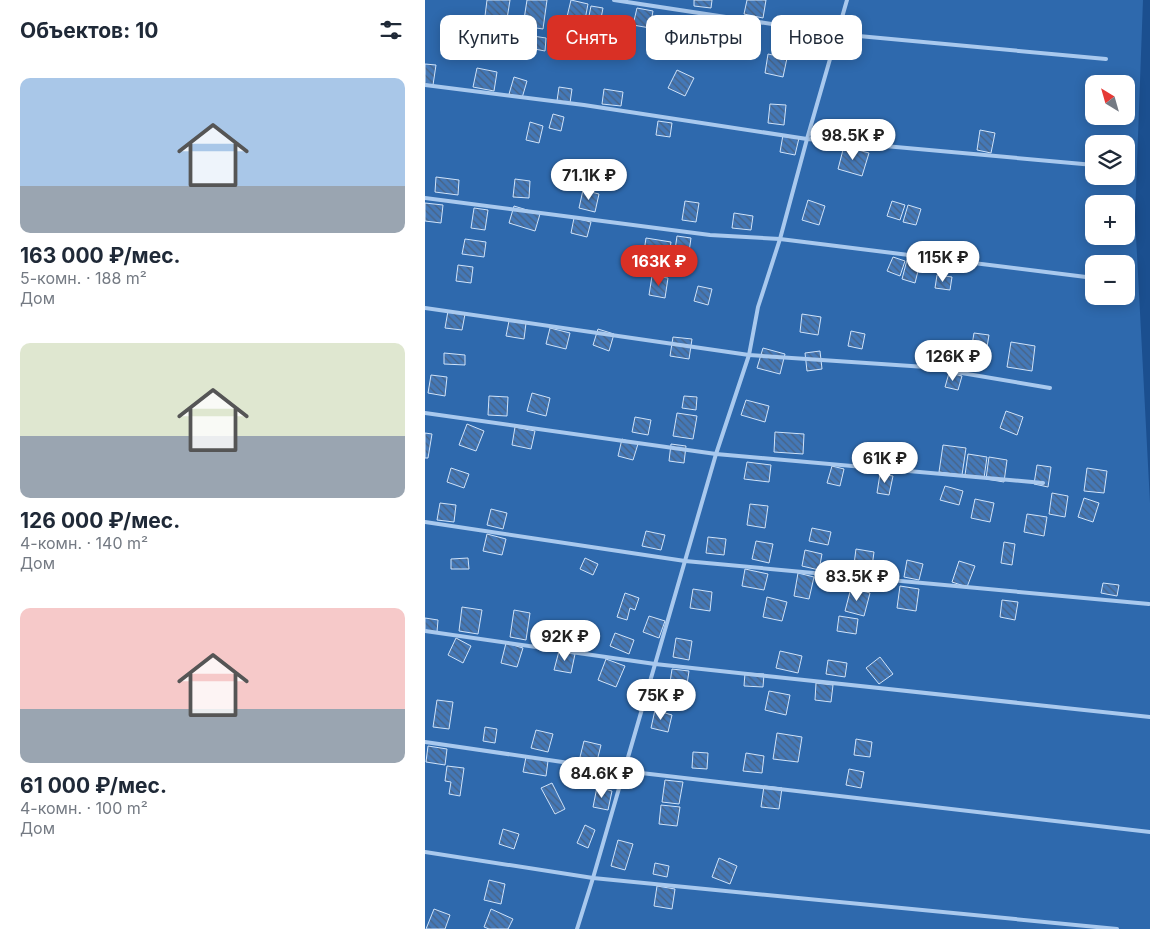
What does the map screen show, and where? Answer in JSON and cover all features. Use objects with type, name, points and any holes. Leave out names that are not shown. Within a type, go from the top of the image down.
[{"type":"lane","points":[[613,0],[771,24]]},
{"type":"lane","points":[[843,15],[847,0]]},
{"type":"lane","points":[[862,36],[1106,59]]},
{"type":"lane","points":[[577,929],[716,454],[749,354],[759,307],[780,239],[830,60]]},
{"type":"lane","points":[[425,85],[584,105],[807,139],[1085,164]]},
{"type":"lane","points":[[425,198],[711,235],[780,239],[1085,276]]},
{"type":"lane","points":[[425,308],[749,354],[926,367],[1050,388]]},
{"type":"lane","points":[[425,413],[716,454],[1043,483]]},
{"type":"lane","points":[[425,522],[685,561],[1149,604]]},
{"type":"lane","points":[[425,631],[655,664],[1150,717]]},
{"type":"lane","points":[[425,742],[624,771],[1150,832]]},
{"type":"lane","points":[[425,852],[593,878],[1117,929]]},
{"type":"shaded area","points":[[425,0],[1143,0],[1135,217],[1150,503],[1150,929],[425,929]]},
{"type":"building","points":[[487,0],[510,0],[508,15],[485,15]]},
{"type":"building","points":[[527,0],[547,0],[543,29],[537,28],[537,15],[525,15]]},
{"type":"building","points":[[571,0],[588,4],[586,15],[567,15]]},
{"type":"building","points":[[694,0],[712,0],[711,8],[694,6]]},
{"type":"building","points":[[747,0],[766,0],[763,18],[761,15],[744,14]]},
{"type":"building","points":[[591,6],[603,8],[602,15],[589,15]]},
{"type":"building","points":[[637,8],[653,11],[652,15],[646,15],[646,27],[636,26]]},
{"type":"building","points":[[537,37],[546,38],[545,51],[537,49]]},
{"type":"building","points":[[768,54],[771,55],[771,60],[787,60],[783,77],[765,73]]},
{"type":"building","points":[[425,64],[436,65],[433,85],[425,84]]},
{"type":"building","points":[[477,68],[497,72],[494,91],[473,87]]},
{"type":"building","points":[[677,70],[694,78],[685,96],[668,88]]},
{"type":"building","points":[[514,77],[527,81],[522,98],[509,94]]},
{"type":"building","points":[[559,87],[572,89],[570,103],[557,101]]},
{"type":"building","points":[[604,89],[623,92],[621,106],[602,104]]},
{"type":"building","points":[[770,104],[786,105],[784,125],[768,123]]},
{"type":"building","points":[[553,114],[564,117],[561,131],[549,128]]},
{"type":"building","points":[[658,121],[672,123],[670,137],[656,135]]},
{"type":"building","points":[[530,122],[543,126],[539,143],[526,140]]},
{"type":"building","points":[[980,130],[995,133],[991,153],[977,150]]},
{"type":"building","points":[[783,135],[799,138],[795,155],[780,152]]},
{"type":"building","points":[[844,146],[869,153],[862,176],[838,169]]},
{"type":"building","points":[[436,177],[459,180],[458,195],[435,192]]},
{"type":"building","points":[[515,179],[530,181],[529,198],[513,197]]},
{"type":"building","points":[[583,190],[599,194],[595,212],[579,208]]},
{"type":"building","points":[[808,200],[825,206],[819,225],[802,220]]},
{"type":"building","points":[[685,201],[699,203],[696,222],[682,220]]},
{"type":"building","points":[[892,201],[905,205],[900,220],[887,216]]},
{"type":"building","points":[[425,203],[443,205],[441,223],[425,221]]},
{"type":"building","points":[[908,205],[921,209],[916,225],[903,222]]},
{"type":"building","points":[[514,206],[540,214],[535,231],[509,223]]},
{"type":"building","points":[[474,208],[488,210],[485,230],[471,228]]},
{"type":"building","points":[[734,213],[753,216],[751,230],[732,228]]},
{"type":"building","points":[[574,218],[591,222],[587,237],[571,233]]},
{"type":"building","points":[[677,236],[691,238],[689,252],[675,250]]},
{"type":"building","points":[[646,238],[671,242],[667,269],[642,265]]},
{"type":"building","points":[[465,239],[486,242],[484,257],[462,254]]},
{"type":"building","points":[[893,257],[905,261],[900,276],[887,271]]},
{"type":"building","points":[[907,260],[920,263],[915,283],[902,279]]},
{"type":"building","points":[[458,265],[473,267],[471,283],[456,281]]},
{"type":"building","points":[[937,275],[952,277],[950,290],[935,288]]},
{"type":"building","points":[[652,276],[668,278],[665,298],[649,295]]},
{"type":"building","points":[[698,286],[712,289],[708,305],[694,301]]},
{"type":"building","points":[[448,311],[465,314],[462,330],[445,328]]},
{"type":"building","points":[[802,314],[821,317],[818,335],[800,332]]},
{"type":"building","points":[[509,321],[526,323],[524,339],[506,336]]},
{"type":"building","points":[[550,328],[570,333],[566,349],[546,344]]},
{"type":"building","points":[[598,329],[614,334],[609,351],[593,345]]},
{"type":"building","points":[[851,331],[865,334],[862,349],[848,346]]},
{"type":"building","points":[[974,333],[989,335],[986,353],[971,351]]},
{"type":"building","points":[[673,337],[692,339],[689,359],[670,356]]},
{"type":"building","points":[[1011,342],[1035,346],[1032,371],[1007,367]]},
{"type":"building","points":[[763,348],[785,354],[780,374],[757,368]]},
{"type":"building","points":[[820,351],[822,369],[807,371],[805,353]]},
{"type":"building","points":[[444,353],[465,355],[465,365],[444,364]]},
{"type":"building","points":[[949,373],[962,376],[958,390],[945,387]]},
{"type":"building","points":[[431,375],[447,377],[445,396],[428,393]]},
{"type":"building","points":[[532,393],[550,398],[546,416],[527,411]]},
{"type":"building","points":[[489,396],[508,397],[507,416],[488,415]]},
{"type":"building","points":[[684,396],[697,397],[696,410],[682,408]]},
{"type":"building","points":[[746,400],[769,406],[765,422],[741,415]]},
{"type":"building","points":[[1006,411],[1023,417],[1017,435],[1000,428]]},
{"type":"building","points":[[677,413],[697,416],[693,439],[673,436]]},
{"type":"building","points":[[635,417],[651,420],[648,435],[632,432]]},
{"type":"building","points":[[467,424],[484,431],[476,451],[459,445]]},
{"type":"building","points":[[515,427],[535,431],[531,449],[512,445]]},
{"type":"building","points":[[775,432],[804,434],[803,454],[774,452]]},
{"type":"building","points":[[425,433],[432,434],[428,458],[425,458]]},
{"type":"building","points":[[622,439],[638,444],[633,460],[618,456]]},
{"type":"building","points":[[671,444],[686,446],[684,463],[669,461]]},
{"type":"building","points":[[943,445],[966,448],[962,475],[939,472]]},
{"type":"building","points":[[890,450],[904,452],[901,466],[887,464]]},
{"type":"building","points":[[860,451],[878,455],[875,469],[858,466]]},
{"type":"building","points":[[968,454],[987,457],[984,478],[965,475]]},
{"type":"building","points":[[989,457],[1007,460],[1004,482],[986,479]]},
{"type":"building","points":[[747,462],[771,465],[769,482],[744,479]]},
{"type":"building","points":[[1037,465],[1051,467],[1048,487],[1034,484]]},
{"type":"building","points":[[832,466],[844,469],[840,486],[827,483]]},
{"type":"building","points":[[451,468],[469,474],[464,488],[447,482]]},
{"type":"building","points":[[1087,468],[1107,471],[1104,493],[1084,491]]},
{"type":"building","points":[[880,474],[893,476],[889,495],[877,493]]},
{"type":"building","points":[[945,486],[963,491],[959,505],[940,500]]},
{"type":"building","points":[[1052,493],[1068,496],[1065,517],[1049,514]]},
{"type":"building","points":[[1084,498],[1099,503],[1093,522],[1078,517]]},
{"type":"building","points":[[975,499],[994,503],[990,522],[971,518]]},
{"type":"building","points":[[440,503],[456,505],[454,522],[437,520]]},
{"type":"building","points":[[750,504],[768,506],[765,528],[747,525]]},
{"type":"building","points":[[491,509],[507,513],[503,529],[487,525]]},
{"type":"building","points":[[1027,514],[1047,517],[1044,536],[1024,532]]},
{"type":"building","points":[[812,528],[831,532],[828,545],[809,541]]},
{"type":"building","points":[[646,531],[665,535],[661,550],[642,546]]},
{"type":"building","points":[[487,534],[506,539],[502,555],[483,551]]},
{"type":"building","points":[[708,537],[726,539],[724,555],[706,553]]},
{"type":"building","points":[[756,541],[773,544],[769,563],[752,559]]},
{"type":"building","points":[[1004,542],[1015,544],[1012,565],[1001,563]]},
{"type":"building","points":[[856,549],[874,552],[871,574],[853,572]]},
{"type":"building","points":[[805,550],[822,554],[819,570],[802,566]]},
{"type":"building","points":[[468,558],[469,569],[451,569],[451,559]]},
{"type":"building","points":[[585,558],[598,564],[593,575],[580,569]]},
{"type":"building","points":[[907,560],[923,564],[919,580],[904,577]]},
{"type":"building","points":[[959,561],[975,566],[967,587],[952,582]]},
{"type":"building","points":[[745,569],[768,574],[764,590],[742,586]]},
{"type":"building","points":[[798,573],[814,577],[809,599],[794,596]]},
{"type":"building","points":[[1103,583],[1119,585],[1117,596],[1101,593]]},
{"type":"building","points":[[900,586],[919,589],[916,611],[897,608]]},
{"type":"building","points":[[851,588],[870,593],[864,616],[845,611]]},
{"type":"building","points":[[693,589],[712,592],[710,611],[690,608]]},
{"type":"building","points":[[625,593],[639,598],[635,610],[630,608],[627,620],[617,617]]},
{"type":"building","points":[[767,597],[787,602],[782,621],[763,617]]},
{"type":"building","points":[[1002,600],[1018,602],[1015,620],[1000,617]]},
{"type":"building","points":[[462,607],[482,610],[478,634],[459,631]]},
{"type":"building","points":[[514,610],[530,613],[526,640],[510,637]]},
{"type":"building","points":[[649,616],[665,621],[659,638],[643,632]]},
{"type":"building","points":[[839,616],[858,619],[856,634],[837,631]]},
{"type":"building","points":[[425,618],[438,620],[437,632],[425,630]]},
{"type":"building","points":[[564,625],[583,628],[580,647],[561,643]]},
{"type":"building","points":[[615,633],[634,640],[629,654],[610,646]]},
{"type":"building","points":[[456,638],[471,646],[463,663],[448,655]]},
{"type":"building","points":[[676,638],[692,641],[689,660],[673,657]]},
{"type":"building","points":[[506,643],[523,648],[517,667],[501,663]]},
{"type":"building","points":[[559,651],[575,654],[571,673],[554,670]]},
{"type":"building","points":[[780,651],[802,656],[798,673],[776,668]]},
{"type":"building","points":[[880,657],[893,674],[879,684],[866,668]]},
{"type":"building","points":[[606,659],[625,666],[616,687],[598,680]]},
{"type":"building","points":[[828,660],[847,663],[845,677],[826,674]]},
{"type":"building","points":[[672,669],[689,671],[686,691],[669,689]]},
{"type":"building","points":[[745,673],[764,674],[763,687],[744,686]]},
{"type":"building","points":[[816,683],[833,685],[831,702],[815,700]]},
{"type":"building","points":[[769,691],[790,695],[786,715],[765,710]]},
{"type":"building","points":[[437,700],[453,702],[449,729],[433,727]]},
{"type":"building","points":[[655,710],[672,715],[668,732],[651,728]]},
{"type":"building","points":[[485,727],[497,729],[495,743],[483,741]]},
{"type":"building","points":[[536,730],[553,734],[548,752],[531,748]]},
{"type":"building","points":[[777,733],[802,737],[798,762],[773,759]]},
{"type":"building","points":[[856,739],[872,742],[870,757],[854,755]]},
{"type":"building","points":[[584,741],[601,745],[597,761],[580,757]]},
{"type":"building","points":[[428,746],[447,749],[445,765],[426,762]]},
{"type":"building","points":[[693,752],[708,753],[707,769],[692,768]]},
{"type":"building","points":[[746,753],[764,756],[762,773],[743,771]]},
{"type":"building","points":[[526,757],[548,761],[546,776],[523,772]]},
{"type":"building","points":[[576,765],[591,768],[587,788],[572,785]]},
{"type":"building","points":[[447,766],[464,768],[460,796],[449,794],[451,782],[445,781]]},
{"type":"building","points":[[849,769],[864,772],[861,788],[846,785]]},
{"type":"building","points":[[665,780],[683,782],[679,804],[662,802]]},
{"type":"building","points":[[552,783],[565,809],[555,814],[541,788]]},
{"type":"building","points":[[764,786],[782,788],[779,809],[761,807]]},
{"type":"building","points":[[597,787],[612,791],[608,810],[593,807]]},
{"type":"building","points":[[661,805],[680,807],[677,826],[659,824]]},
{"type":"building","points":[[585,825],[595,830],[588,848],[577,843]]},
{"type":"building","points":[[503,829],[519,834],[514,849],[499,844]]},
{"type":"building","points":[[618,840],[633,844],[625,870],[611,866]]},
{"type":"building","points":[[719,858],[737,866],[730,884],[712,877]]},
{"type":"building","points":[[655,863],[669,866],[667,877],[653,874]]},
{"type":"building","points":[[489,880],[505,884],[501,904],[484,900]]},
{"type":"building","points":[[657,886],[675,889],[672,909],[654,906]]},
{"type":"building","points":[[434,909],[450,915],[445,929],[426,929]]},
{"type":"building","points":[[491,909],[513,919],[508,929],[489,929],[484,927]]}]
